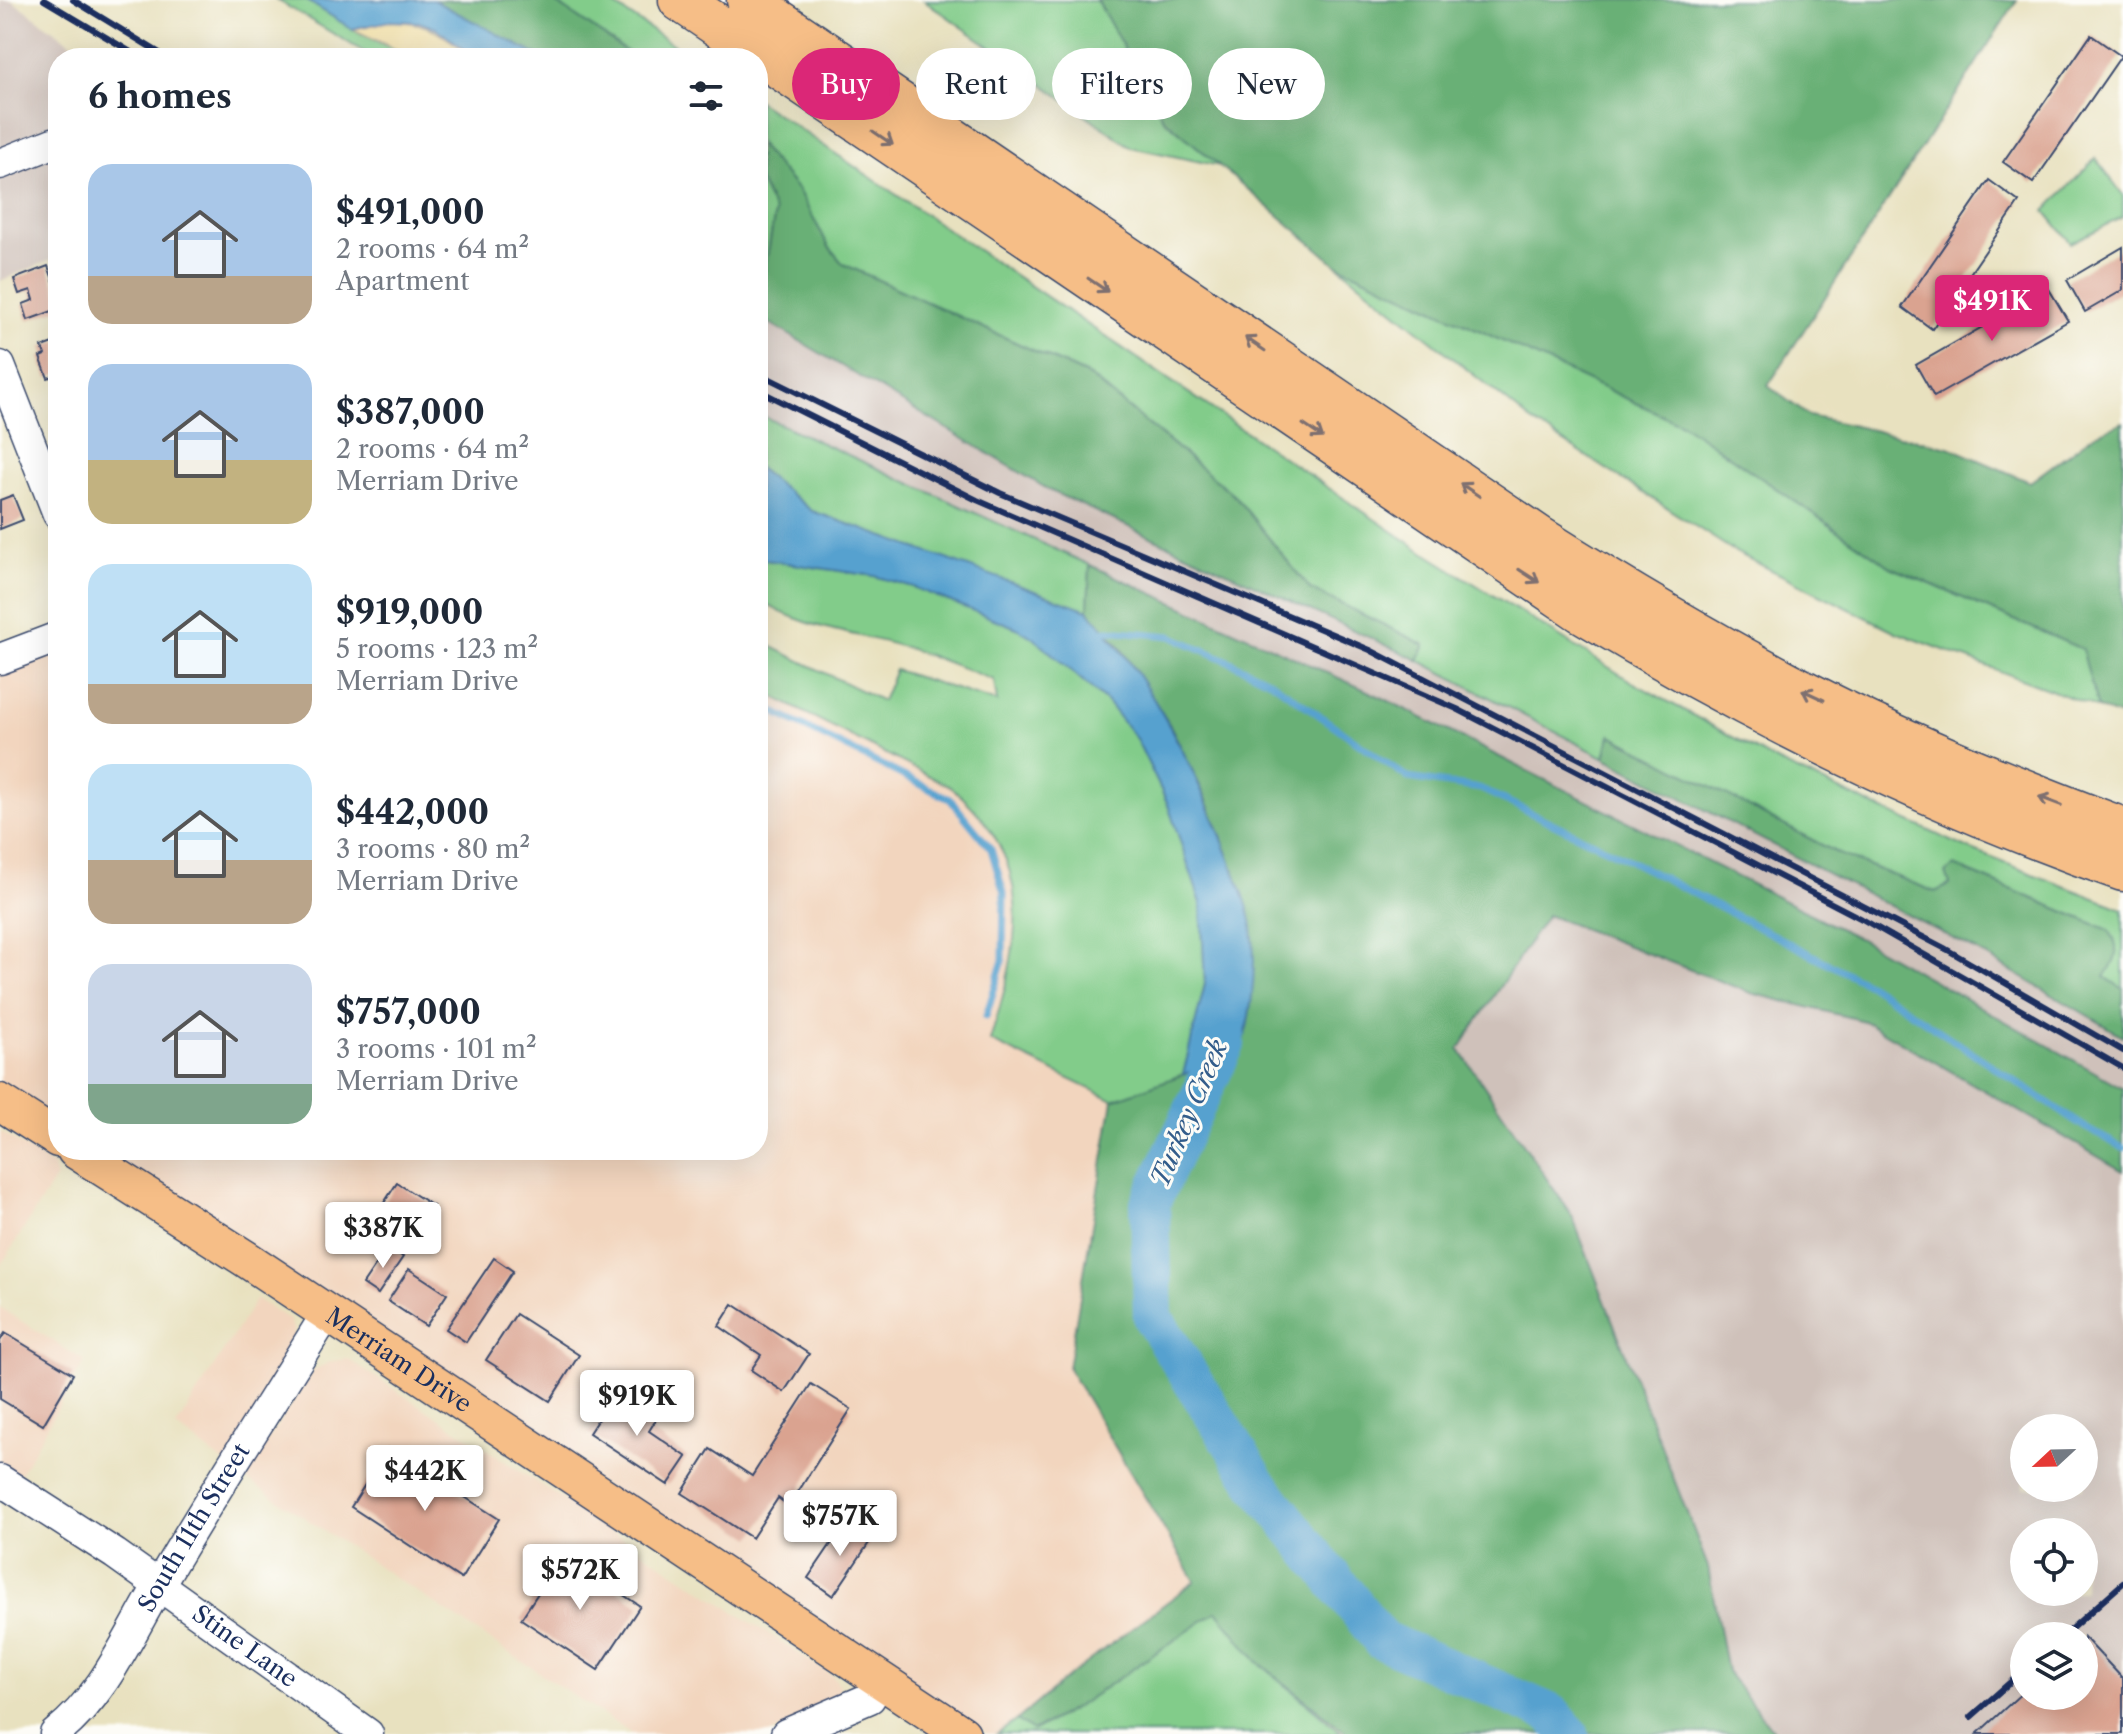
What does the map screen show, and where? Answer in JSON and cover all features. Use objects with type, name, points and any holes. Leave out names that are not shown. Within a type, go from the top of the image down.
[{"type":"highway","points":[[680,0],[751,48]]},
{"type":"highway","points":[[748,0],[1540,538],[1655,610],[1791,684],[1894,733],[2020,789],[2123,829]]},
{"type":"highway","points":[[768,60],[1581,611],[1666,661],[1859,761],[1992,820],[2123,870]]},
{"type":"main road","points":[[0,1102],[48,1133]]},
{"type":"main road","name":"Merriam Drive","points":[[91,1160],[246,1259],[326,1315],[962,1734]]},
{"type":"street","points":[[0,164],[48,145]]},
{"type":"street","points":[[0,366],[48,488]]},
{"type":"street","points":[[0,659],[48,641]]},
{"type":"street","name":"South 11th Street","points":[[55,1734],[88,1702],[123,1651],[158,1586],[326,1315]]},
{"type":"street","name":"Stine Lane","points":[[0,1480],[56,1514],[368,1734]]},
{"type":"street","points":[[786,1734],[870,1698],[879,1681]]},
{"type":"shaded area","points":[[0,0],[11,0],[79,48],[48,48],[48,261],[0,281]]},
{"type":"shaded area","points":[[768,322],[1054,492],[1418,660],[1975,950],[2123,1036],[2123,1088],[1858,938],[1383,698],[768,419]]},
{"type":"shaded area","points":[[48,651],[48,1127],[0,1096],[0,670]]},
{"type":"shaded area","points":[[768,694],[951,787],[974,807],[1010,863],[1015,895],[1016,928],[1011,961],[991,1041],[1113,1100],[1068,1368],[1195,1581],[997,1734],[988,1734],[98,1160],[768,1160]]},
{"type":"shaded area","points":[[1547,915],[1751,993],[1864,1021],[2123,1171],[2123,1734],[1776,1734],[1727,1672],[1708,1567],[1459,1049]]},
{"type":"shaded area","points":[[0,1131],[53,1166],[56,1177],[0,1267]]},
{"type":"shaded area","points":[[256,1299],[290,1320],[298,1345],[226,1464],[176,1427]]},
{"type":"shaded area","points":[[0,1308],[85,1361],[19,1476],[0,1465]]},
{"type":"shaded area","points":[[348,1359],[833,1676],[840,1686],[837,1701],[825,1711],[770,1734],[632,1734],[243,1477],[314,1370],[333,1361]]},
{"type":"green space","points":[[277,0],[306,0],[352,29],[392,48],[357,48]]},
{"type":"green space","points":[[433,0],[552,0],[622,48],[523,48]]},
{"type":"green space","points":[[552,0],[607,0],[678,48],[622,48]]},
{"type":"green space","points":[[924,0],[1100,1],[1125,48],[1052,48],[1052,91],[1036,80],[1036,48],[992,48]]},
{"type":"green space","points":[[1097,0],[2017,0],[1768,386],[1809,416],[1949,447],[2030,482],[2095,434],[2123,422],[2123,717],[2098,708],[2082,649],[1891,567],[1684,425],[1336,264],[1165,120],[1192,120],[1192,48],[1124,48]]},
{"type":"green space","points":[[768,108],[1417,548],[1634,683],[1778,762],[1969,849],[2123,909],[2123,989],[2105,977],[2109,930],[1954,866],[1950,885],[1935,892],[1839,854],[1610,735],[1605,758],[1418,660],[1425,645],[1310,589],[1234,495],[1090,376],[843,264],[829,247],[798,190],[768,155]]},
{"type":"green space","points":[[1093,120],[1165,120],[1220,166],[1131,147]]},
{"type":"green space","points":[[768,155],[798,190],[829,247],[843,264],[1089,376],[1234,495],[1310,589],[1425,645],[1418,660],[1051,491],[768,322],[768,252],[775,212],[768,198]]},
{"type":"green space","points":[[2096,158],[2123,195],[2123,217],[2071,243],[2045,211]]},
{"type":"green space","points":[[768,198],[775,212],[768,252]]},
{"type":"green space","points":[[1336,264],[1684,425],[1891,567],[2082,649],[2098,708],[1896,632],[1737,553],[1530,420]]},
{"type":"green space","points":[[768,419],[1090,565],[1088,610],[812,511],[768,476]]},
{"type":"green space","points":[[768,560],[874,576],[913,587],[1017,628],[1035,639],[1107,702],[1137,740],[1167,802],[1201,903],[1205,984],[1183,1075],[1113,1100],[990,1041],[1009,970],[1014,936],[1015,905],[1010,874],[999,844],[979,815],[951,787],[768,694],[768,645],[882,701],[895,670],[997,702],[994,680],[912,650],[808,623],[768,605]]},
{"type":"green space","points":[[1090,565],[1383,698],[1858,938],[2123,1088],[2123,1171],[1864,1021],[1751,993],[1547,915],[1459,1049],[1572,1216],[1708,1567],[1727,1672],[1776,1734],[1348,1734],[1257,1661],[1217,1611],[1075,1708],[1033,1731],[1017,1720],[1070,1675],[1195,1581],[1068,1368],[1113,1100],[1241,1053],[1235,873],[1207,800],[1171,727],[1120,646],[1088,610]]},
{"type":"green space","points":[[1611,735],[1839,854],[1935,892],[1950,885],[1946,873],[1954,866],[2109,930],[2116,954],[2105,977],[2123,989],[2123,1036],[1975,950],[1605,758]]},
{"type":"green space","points":[[1217,1611],[1257,1661],[1343,1734],[997,1734],[1017,1720],[1034,1731],[1075,1708]]},
{"type":"sand","points":[[389,21],[417,24],[428,27],[462,48],[392,48],[352,29]]},
{"type":"water","points":[[306,0],[433,0],[523,48],[463,48],[436,28],[419,22],[389,21],[352,29]]},
{"type":"water","points":[[768,476],[812,511],[1088,610],[1111,638],[1152,696],[1186,758],[1246,901],[1252,927],[1254,975],[1241,1053],[1183,1075],[1205,984],[1201,903],[1167,802],[1137,740],[1107,702],[1035,639],[1017,628],[913,587],[874,576],[768,560]]},
{"type":"building","points":[[2091,35],[2121,56],[2033,183],[2003,162]]},
{"type":"building","points":[[1989,180],[2019,202],[1932,329],[1902,307]]},
{"type":"building","points":[[2123,247],[2123,290],[2085,312],[2067,280]]},
{"type":"building","points":[[48,266],[48,313],[28,320],[23,304],[34,300],[31,290],[19,294],[14,279]]},
{"type":"building","points":[[2049,289],[2068,321],[1934,397],[1916,365]]},
{"type":"building","points":[[48,345],[48,378],[40,357],[45,355],[42,347]]},
{"type":"building","points":[[13,495],[23,520],[0,529],[0,500]]},
{"type":"building","points":[[397,1183],[433,1206],[416,1231],[380,1209]]},
{"type":"building","points":[[388,1247],[403,1257],[378,1294],[363,1284]]},
{"type":"building","points":[[494,1258],[513,1271],[466,1342],[446,1329]]},
{"type":"building","points":[[409,1269],[447,1294],[426,1326],[388,1301]]},
{"type":"building","points":[[733,1304],[809,1354],[784,1392],[751,1370],[761,1355],[719,1326]]},
{"type":"building","points":[[516,1314],[579,1355],[550,1401],[486,1360]]},
{"type":"building","points":[[5,1333],[73,1374],[43,1425],[0,1399],[0,1341]]},
{"type":"building","points":[[811,1384],[851,1409],[789,1506],[778,1498],[752,1538],[682,1493],[710,1449],[752,1476]]},
{"type":"building","points":[[617,1390],[657,1418],[649,1431],[687,1457],[668,1485],[589,1433]]},
{"type":"building","points":[[388,1448],[499,1519],[461,1579],[351,1507]]},
{"type":"building","points":[[848,1519],[873,1537],[833,1596],[808,1578]]},
{"type":"building","points":[[563,1555],[640,1606],[598,1670],[521,1619]]},
{"type":"building","points":[[2098,1652],[2123,1679],[2123,1734],[1977,1734],[2010,1704],[2010,1710],[2098,1710]]},
{"type":"waterway","points":[[1098,634],[1108,630],[1171,636],[1272,682],[1408,778],[1481,789],[1619,855],[1870,985],[2086,1128],[2123,1148]]},
{"type":"waterway","points":[[768,709],[950,799],[991,849],[1004,893],[1003,960],[986,1016]]},
{"type":"waterway","name":"Turkey Creek","points":[[1226,1010],[1225,1044],[1150,1203],[1153,1318],[1259,1486],[1382,1640],[1552,1714],[1569,1734]]},
{"type":"railway","points":[[44,0],[124,48]]},
{"type":"railway","points":[[73,0],[152,48]]},
{"type":"railway","points":[[768,378],[1000,493],[1370,650],[1946,949],[2123,1051]]},
{"type":"railway","points":[[768,395],[977,500],[1457,709],[1862,919],[2123,1068]]},
{"type":"railway","points":[[2079,1622],[2123,1583]]},
{"type":"railway","points":[[1971,1717],[2010,1682]]}]
